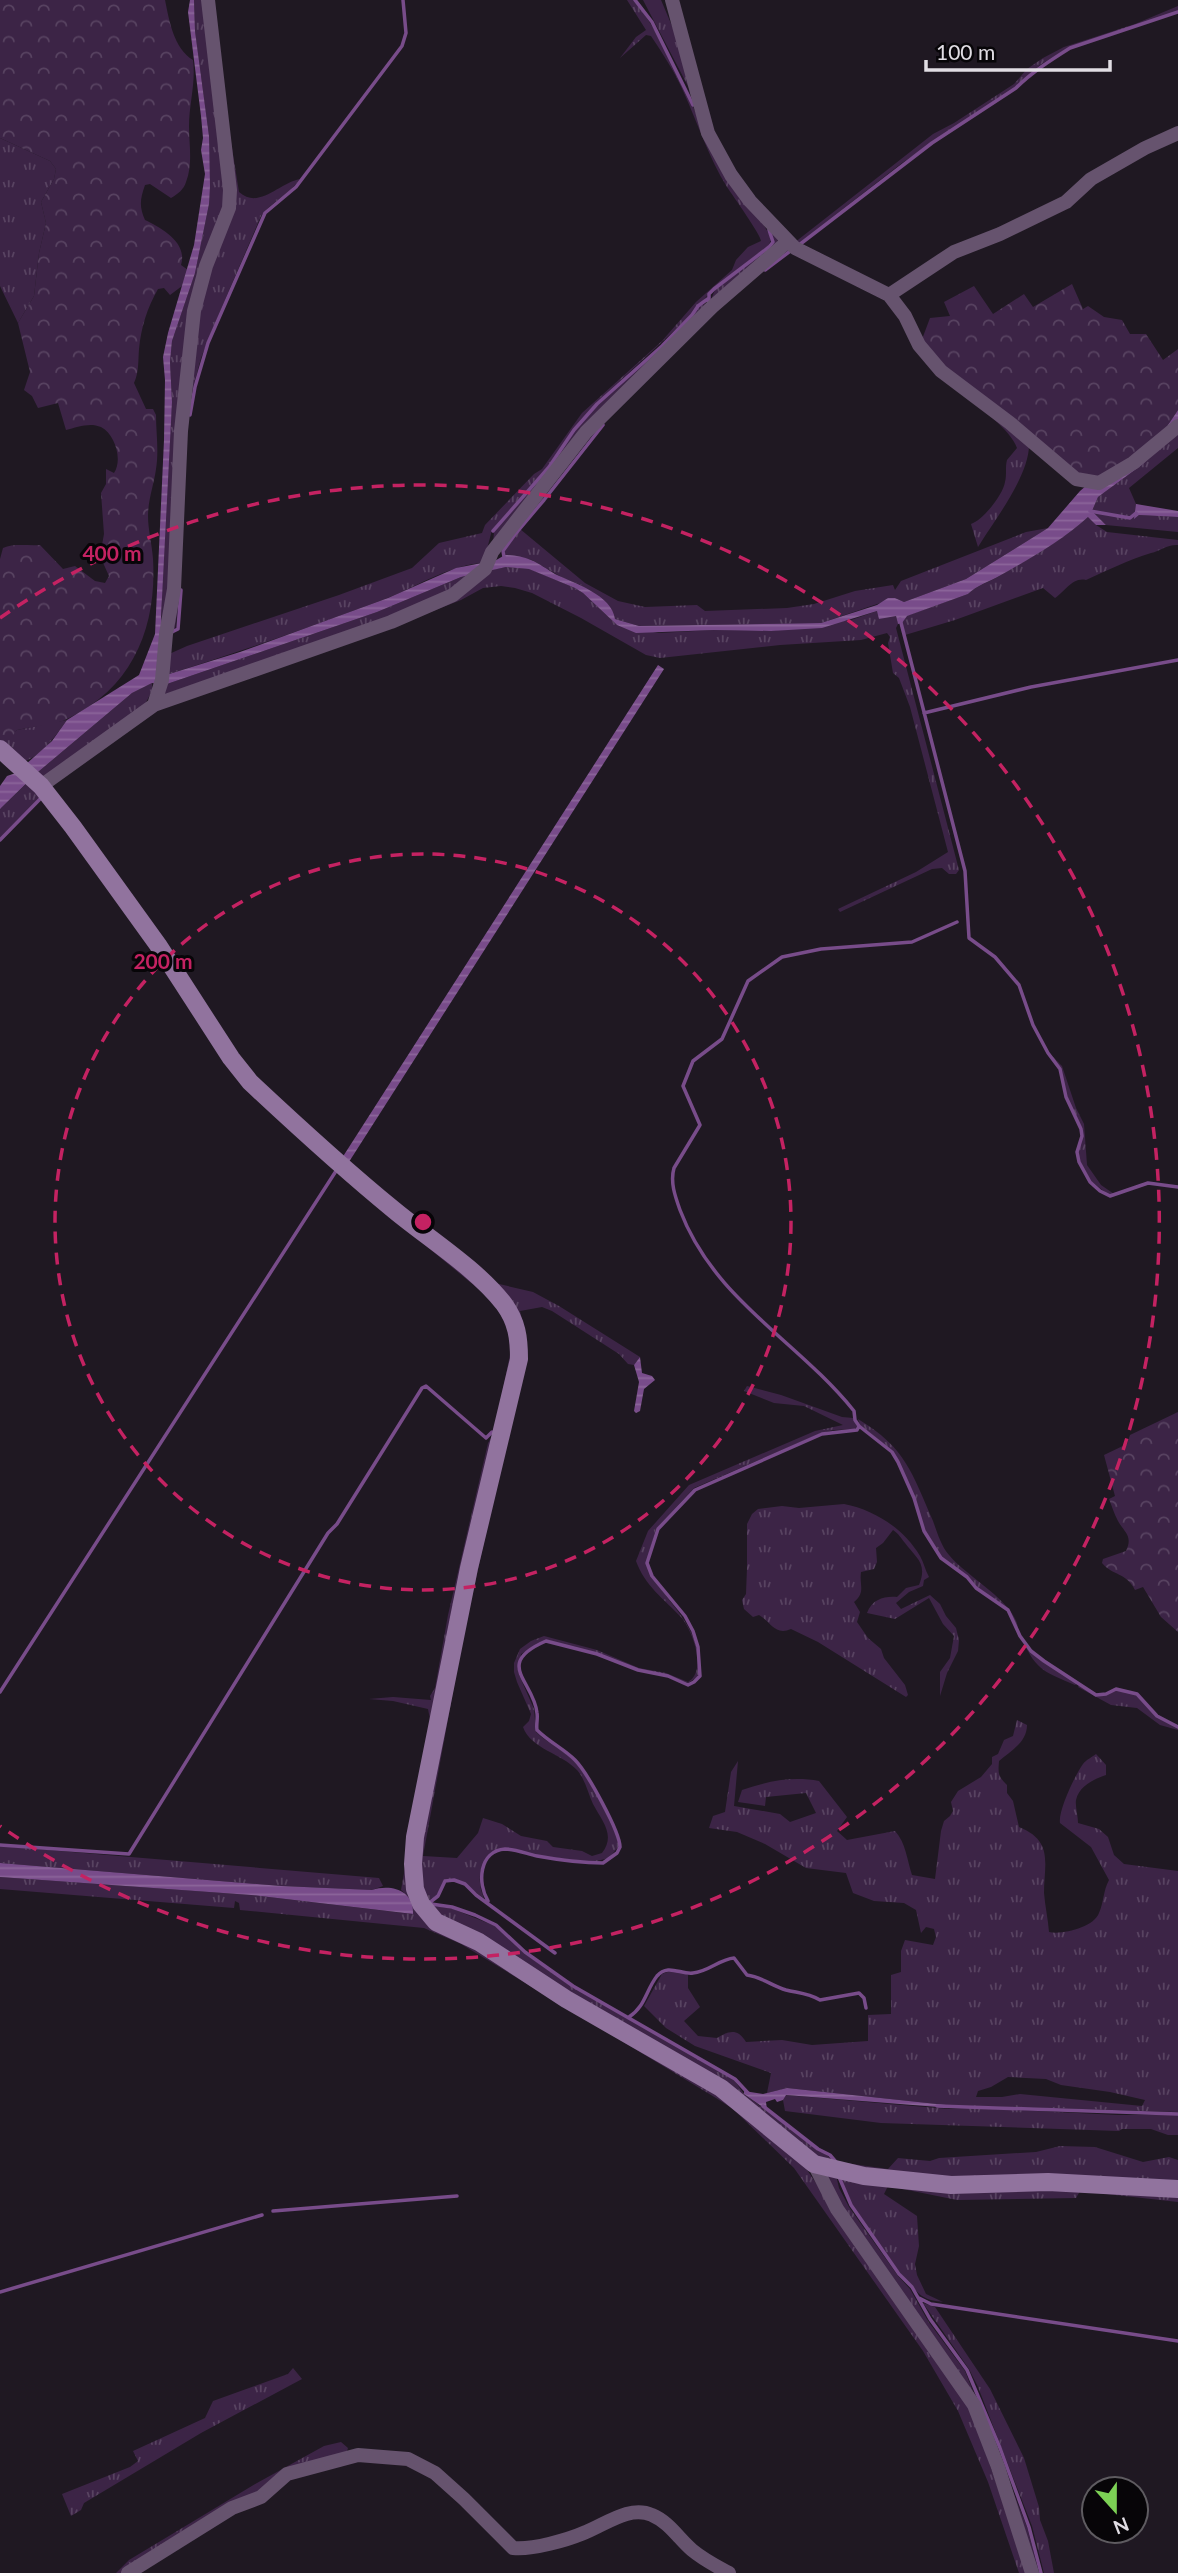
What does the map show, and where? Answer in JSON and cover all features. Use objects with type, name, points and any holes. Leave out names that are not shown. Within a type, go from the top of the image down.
[{"type":"street","points":[[153,705],[162,680],[174,589],[181,431],[194,311],[206,266],[229,208],[230,190],[208,0]]},
{"type":"street","points":[[672,0],[708,133],[731,175],[787,243],[889,295],[905,316],[919,345],[941,371],[1010,423],[1076,480],[1099,483],[1133,463],[1178,426]]},
{"type":"street","points":[[889,295],[954,252],[1000,234],[1066,202],[1091,179],[1178,132]]},
{"type":"street","points":[[40,785],[153,705],[391,622],[453,595],[485,569],[492,552],[586,432],[712,307],[787,243]]},
{"type":"street","points":[[3,757],[40,785],[158,945],[231,1058],[250,1082],[392,1209],[479,1278],[503,1304],[515,1322],[519,1339],[519,1359],[469,1568],[415,1836],[414,1877],[421,1904],[436,1922],[479,1942],[566,1999],[721,2088],[814,2164],[837,2209],[974,2405],[998,2467],[1032,2573]]},
{"type":"street","points":[[814,2164],[864,2176],[951,2185],[1048,2182],[1178,2189]]},
{"type":"street","points":[[128,2573],[232,2508],[261,2497],[287,2474],[358,2455],[408,2459],[435,2473],[513,2548],[521,2549],[557,2541],[586,2532],[614,2518],[640,2512],[653,2515],[707,2562],[729,2573]]},
{"type":"green space","points":[[0,0],[165,0],[173,33],[181,49],[193,60],[194,68],[189,118],[190,161],[185,185],[171,198],[150,184],[145,185],[141,199],[145,220],[172,237],[181,249],[181,265],[188,270],[182,286],[170,295],[164,288],[158,289],[154,296],[143,326],[134,383],[146,409],[153,409],[156,415],[157,462],[148,516],[153,584],[145,631],[125,672],[110,690],[91,705],[63,721],[17,730],[13,735],[0,735],[0,559],[3,548],[40,545],[63,569],[75,566],[95,581],[105,583],[109,576],[100,556],[104,534],[101,493],[106,484],[106,469],[114,473],[118,455],[114,441],[106,430],[92,425],[66,430],[58,403],[38,408],[32,396],[24,390],[30,372],[18,323],[34,296],[46,223],[41,202],[54,179],[56,169],[50,161],[0,138]]},
{"type":"green space","points":[[194,0],[203,0],[224,183],[223,208],[204,265],[171,589],[161,629],[172,402],[172,341],[195,273],[209,204],[209,136],[195,31]]},
{"type":"green space","points":[[627,0],[634,0],[657,34],[689,97],[709,144],[720,167],[726,178],[764,226],[771,240],[768,246],[712,290],[691,315],[596,403],[548,466],[492,530],[487,549],[493,544],[494,532],[550,467],[597,405],[679,330],[698,307],[710,302],[715,290],[772,245],[774,241],[769,229],[738,193],[711,148],[690,90],[643,0],[661,0],[686,59],[707,133],[729,176],[776,232],[778,240],[772,250],[728,288],[583,431],[507,528],[491,550],[486,563],[448,571],[358,609],[166,675],[167,655],[187,646],[412,568],[439,543],[482,533],[485,525],[542,469],[582,413],[662,341],[696,302],[732,270],[736,260],[748,247],[761,241],[721,176],[669,63],[651,36],[646,35],[620,58],[636,37],[646,30]]},
{"type":"green space","points":[[1178,6],[1178,11],[1069,47],[1040,65],[1016,87],[902,163],[795,246],[794,243],[933,134],[1014,84],[1027,69],[1043,58],[1064,47],[1135,24]]},
{"type":"green space","points":[[227,117],[239,192],[247,197],[262,197],[300,179],[261,216],[201,358],[190,399],[185,434],[178,606],[175,629],[168,631],[195,312],[229,221]]},
{"type":"green space","points":[[0,138],[50,161],[56,169],[54,179],[41,202],[46,223],[34,296],[18,323],[0,286]]},
{"type":"green space","points":[[1072,284],[1083,309],[1088,306],[1104,317],[1122,320],[1130,334],[1146,334],[1163,360],[1178,349],[1178,410],[1166,428],[1152,441],[1103,476],[1075,477],[970,391],[921,342],[930,318],[950,316],[944,302],[974,286],[993,314],[1024,294],[1033,307]]},
{"type":"green space","points":[[964,394],[1029,445],[1017,484],[978,547],[971,524],[997,500],[1006,479],[1007,460],[1017,448],[1002,426]]},
{"type":"green space","points":[[1178,429],[1178,448],[1129,488],[1136,504],[1135,518],[1139,515],[1178,517],[1178,532],[1106,525],[1092,511],[1098,497],[1143,464]]},
{"type":"green space","points":[[1089,516],[1107,532],[1178,540],[1178,545],[1077,581],[1055,598],[1043,588],[905,635],[902,623],[906,616],[968,594],[1047,548]]},
{"type":"green space","points":[[1048,528],[966,579],[904,602],[895,598],[821,623],[639,626],[615,619],[581,585],[532,560],[505,555],[520,529],[585,583],[618,601],[645,607],[697,605],[705,611],[787,608],[814,604],[855,591],[893,585],[895,590],[901,581],[1026,532]]},
{"type":"green space","points":[[506,567],[530,569],[575,588],[617,625],[658,633],[771,631],[851,620],[877,611],[896,616],[896,628],[959,870],[956,874],[949,874],[942,868],[932,869],[840,912],[838,909],[916,872],[948,852],[910,707],[899,678],[893,673],[888,643],[890,637],[887,633],[861,640],[780,645],[660,658],[646,655],[532,593],[501,586],[483,588],[461,600],[405,622],[486,571]]},
{"type":"green space","points":[[471,575],[452,593],[390,618],[160,696],[164,685],[377,612]]},
{"type":"green space","points":[[152,683],[152,691],[144,706],[44,781],[38,772],[132,693]]},
{"type":"green space","points":[[67,720],[42,750],[23,762],[0,743],[0,735],[12,735],[17,730]]},
{"type":"green space","points":[[26,784],[43,794],[0,839],[0,809]]},
{"type":"green space","points":[[1048,1052],[1062,1066],[1084,1124],[1087,1165],[1101,1185],[1114,1194],[1110,1196],[1091,1181],[1080,1162],[1078,1152],[1083,1130],[1066,1097],[1061,1068]]},
{"type":"green space","points":[[391,1217],[486,1291],[493,1301]]},
{"type":"green space","points":[[486,1281],[533,1292],[640,1357],[634,1365],[628,1364],[619,1354],[542,1307],[520,1311],[526,1337],[526,1353],[463,1637],[423,1856],[457,1858],[478,1833],[483,1818],[502,1824],[521,1836],[547,1841],[553,1847],[582,1851],[592,1856],[602,1853],[608,1834],[580,1774],[570,1764],[539,1746],[523,1727],[531,1714],[514,1672],[514,1663],[520,1649],[544,1636],[597,1650],[639,1668],[666,1673],[688,1682],[696,1673],[697,1665],[696,1648],[689,1630],[681,1617],[650,1585],[636,1561],[648,1531],[689,1485],[815,1431],[843,1425],[804,1406],[774,1403],[744,1391],[747,1386],[842,1417],[853,1418],[857,1426],[855,1429],[821,1433],[694,1488],[656,1529],[646,1563],[689,1628],[695,1642],[699,1658],[699,1676],[688,1683],[668,1675],[638,1669],[597,1653],[546,1640],[521,1654],[519,1675],[534,1709],[536,1732],[571,1758],[593,1787],[619,1846],[609,1858],[593,1862],[502,1848],[489,1857],[481,1869],[480,1883],[484,1898],[461,1882],[444,1880],[437,1895],[426,1902],[419,1861],[436,1759],[522,1356]]},
{"type":"green space","points":[[493,1302],[515,1333],[414,1844],[418,1913],[717,2093],[803,2164],[969,2406],[1028,2573],[1019,2573],[988,2482],[958,2411],[923,2351],[794,2168],[733,2109],[461,1944],[424,1928],[240,1910],[239,1903],[235,1901],[234,1908],[0,1889],[0,1877],[251,1895],[412,1914],[410,1901],[401,1890],[431,1724],[428,1709],[369,1699],[393,1697],[431,1700],[430,1696],[435,1688],[448,1615],[488,1443],[494,1433],[512,1345],[511,1333]]},
{"type":"green space","points":[[1178,1412],[1178,1632],[1161,1617],[1143,1587],[1135,1590],[1128,1580],[1102,1563],[1103,1559],[1126,1551],[1129,1542],[1109,1499],[1115,1496],[1104,1455],[1127,1444],[1130,1435]]},
{"type":"green space","points":[[858,1419],[887,1440],[906,1463],[946,1551],[1008,1609],[976,1587],[968,1577],[942,1558],[925,1531],[915,1498],[893,1451],[860,1425]]},
{"type":"green space","points":[[844,1504],[867,1511],[888,1522],[906,1537],[921,1559],[929,1577],[924,1580],[923,1586],[909,1592],[896,1603],[901,1609],[930,1595],[940,1604],[956,1628],[958,1651],[940,1696],[940,1672],[950,1658],[954,1636],[943,1624],[929,1598],[895,1619],[867,1613],[879,1599],[897,1597],[906,1588],[919,1585],[922,1571],[920,1561],[893,1530],[876,1548],[877,1562],[874,1569],[861,1572],[861,1592],[854,1602],[860,1612],[857,1622],[868,1638],[881,1649],[884,1658],[905,1685],[908,1695],[906,1697],[818,1642],[791,1629],[781,1631],[759,1615],[753,1617],[744,1609],[742,1600],[746,1594],[747,1524],[752,1514],[758,1509],[782,1506],[799,1508]]},
{"type":"green space","points":[[1023,1641],[1031,1652],[1078,1683],[1075,1685],[1043,1670]]},
{"type":"green space","points":[[1080,1684],[1097,1694],[1106,1694],[1116,1689],[1137,1695],[1157,1716],[1178,1730],[1160,1725],[1137,1708],[1111,1705],[1078,1687]]},
{"type":"green space","points":[[1017,1720],[1027,1725],[1021,1741],[999,1761],[999,1772],[1013,1801],[1019,1827],[1038,1839],[1045,1854],[1044,1893],[1049,1932],[1070,1931],[1085,1926],[1096,1918],[1109,1880],[1091,1847],[1060,1823],[1064,1802],[1076,1776],[1084,1763],[1096,1754],[1106,1765],[1106,1775],[1080,1791],[1076,1802],[1078,1823],[1099,1829],[1108,1837],[1114,1855],[1124,1864],[1178,1871],[1178,2112],[946,2105],[787,2088],[767,2093],[771,2073],[695,2046],[666,2028],[644,2006],[662,1974],[678,1971],[688,1975],[688,1988],[700,2007],[684,2021],[698,2036],[717,2038],[733,2032],[746,2042],[782,2040],[812,2045],[868,2041],[868,2015],[891,2014],[891,1975],[901,1972],[901,1951],[905,1940],[933,1945],[936,1937],[934,1929],[926,1927],[921,1933],[916,1910],[904,1903],[874,1901],[853,1893],[846,1873],[806,1868],[765,1844],[737,1832],[709,1828],[713,1816],[725,1812],[731,1772],[738,1761],[734,1806],[780,1814],[790,1822],[816,1813],[806,1793],[766,1797],[765,1806],[738,1802],[742,1790],[780,1780],[819,1781],[847,1817],[837,1831],[847,1840],[895,1831],[904,1846],[912,1875],[935,1879],[941,1831],[944,1821],[953,1811],[951,1802],[958,1791],[981,1777],[992,1764],[992,1757],[998,1754],[1004,1740],[1013,1736]],"holes":[[[1008,2077],[1046,2079],[1061,2085],[1145,2100],[1142,2106],[1020,2094],[976,2097],[978,2091]]]},
{"type":"green space","points":[[0,1846],[379,1878],[383,1886],[372,1890],[281,1886],[0,1863]]},
{"type":"green space","points":[[429,1905],[453,1909],[495,1926],[524,1953],[572,1987],[734,2080],[744,2094],[833,2160],[818,2161],[722,2085],[439,1918]]},
{"type":"green space","points":[[785,2095],[949,2109],[1178,2115],[1178,2135],[1168,2135],[1151,2129],[1119,2131],[881,2123],[785,2111]]},
{"type":"green space","points":[[1060,2146],[1095,2147],[1143,2162],[1169,2157],[1178,2160],[1178,2186],[864,2173],[838,2162],[888,2169],[898,2158],[930,2161],[939,2158],[1036,2152]]},
{"type":"green space","points":[[821,2169],[836,2175],[839,2188],[849,2207],[910,2289],[928,2321],[965,2371],[1027,2527],[1039,2573],[1036,2573],[977,2403],[840,2207]]},
{"type":"green space","points":[[841,2174],[1178,2192],[1178,2202],[1080,2191],[1076,2198],[957,2200],[888,2186],[884,2194],[917,2216],[917,2275],[926,2294],[943,2302],[922,2296],[905,2278],[849,2199],[843,2188]]},
{"type":"green space","points":[[923,2303],[935,2307],[990,2389],[1024,2458],[1048,2541],[1054,2573],[1044,2573],[1032,2526],[978,2387],[969,2369]]},
{"type":"green space","points":[[293,2368],[302,2379],[201,2433],[84,2503],[81,2510],[71,2516],[62,2494],[130,2467],[138,2461],[133,2451],[205,2418],[213,2401],[288,2374]]},
{"type":"green space","points":[[341,2442],[348,2448],[347,2451],[271,2486],[123,2573],[116,2573],[129,2560],[257,2483],[324,2446]]},
{"type":"shaded area","points":[[190,0],[194,0],[195,31],[209,136],[210,186],[195,273],[172,341],[170,362],[172,402],[161,617],[166,675],[240,652],[388,598],[456,568],[491,563],[505,555],[531,560],[591,591],[607,603],[615,619],[639,626],[821,623],[877,605],[888,598],[904,602],[966,579],[1048,528],[1080,491],[1093,480],[1128,462],[1166,428],[1178,410],[1178,428],[1143,464],[1098,497],[1092,511],[1106,525],[1096,525],[1088,517],[1046,548],[968,594],[907,616],[902,623],[898,624],[896,616],[879,619],[877,611],[822,628],[636,633],[617,625],[575,588],[529,569],[506,567],[461,577],[377,612],[164,685],[152,683],[132,693],[38,772],[0,809],[0,786],[7,776],[16,773],[52,741],[67,720],[139,675],[155,634],[164,440],[163,357],[194,245],[205,174],[188,12]]},
{"type":"shaded area","points":[[1136,504],[1178,511],[1178,517],[1139,515],[1134,519]]},
{"type":"shaded area","points":[[658,665],[664,669],[347,1165],[342,1158]]},
{"type":"shaded area","points":[[640,1357],[642,1373],[655,1380],[644,1389],[640,1411],[636,1413],[634,1411],[639,1382],[634,1365]]},
{"type":"shaded area","points":[[0,1863],[281,1886],[372,1890],[387,1888],[400,1891],[410,1899],[413,1914],[251,1895],[0,1877]]},
{"type":"shaded area","points":[[787,2088],[946,2105],[938,2107],[786,2095],[783,2100],[766,2102],[767,2110],[744,2094],[744,2091],[763,2094]]},
{"type":"waterway","points":[[190,415],[208,343],[265,213],[296,187],[402,46],[406,33],[403,0]]},
{"type":"waterway","points":[[635,0],[652,22],[693,105]]},
{"type":"waterway","points":[[799,245],[932,143],[1016,88],[1035,71],[1070,48],[1178,12]]},
{"type":"waterway","points":[[709,302],[709,294],[714,289],[769,247],[773,242],[769,230]]},
{"type":"waterway","points":[[765,270],[793,249]]},
{"type":"waterway","points":[[493,531],[549,467],[574,430],[597,404],[662,346],[698,306],[709,298]]},
{"type":"waterway","points":[[504,557],[503,551],[516,533],[603,425]]},
{"type":"waterway","points":[[1090,511],[1130,518],[1136,513]]},
{"type":"waterway","points":[[170,633],[178,629],[181,590]]},
{"type":"waterway","points":[[900,619],[965,871],[969,938],[995,957],[1019,985],[1033,1025],[1060,1069],[1066,1097],[1081,1129],[1082,1136],[1077,1152],[1079,1162],[1090,1182],[1110,1196],[1148,1183],[1178,1187]]},
{"type":"waterway","points":[[924,713],[1031,687],[1178,660]]},
{"type":"waterway","points":[[0,840],[42,797]]},
{"type":"waterway","points":[[957,922],[912,942],[821,949],[782,957],[748,981],[722,1039],[693,1061],[683,1086],[700,1125],[674,1168],[675,1194],[695,1242],[735,1294],[832,1386],[854,1411],[859,1426],[892,1452],[914,1498],[924,1531],[941,1558],[967,1577],[976,1588],[1008,1610],[1020,1636],[1031,1651],[1044,1661],[1096,1695],[1116,1689],[1137,1694],[1157,1716],[1178,1727]]},
{"type":"waterway","points":[[0,1692],[336,1171]]},
{"type":"waterway","points":[[0,1845],[129,1854],[328,1533],[337,1524],[422,1388],[426,1386],[486,1438],[492,1432]]},
{"type":"waterway","points":[[488,1901],[482,1886],[483,1869],[490,1855],[496,1851],[509,1849],[554,1859],[603,1863],[617,1853],[620,1847],[609,1816],[580,1767],[571,1756],[537,1730],[534,1702],[520,1674],[522,1657],[530,1649],[546,1641],[597,1654],[688,1685],[694,1682],[700,1676],[698,1647],[693,1631],[685,1616],[652,1576],[647,1563],[658,1529],[695,1490],[822,1434],[857,1430],[859,1426]]},
{"type":"waterway","points":[[429,1903],[438,1896],[445,1881],[454,1880],[465,1884],[555,1953]]},
{"type":"waterway","points":[[431,1904],[452,1907],[496,1925],[525,1952],[573,1986],[735,2079],[748,2093]]},
{"type":"waterway","points":[[629,2017],[639,2008],[653,1981],[661,1972],[698,1972],[734,1958],[747,1975],[820,2000],[859,1993],[864,1998],[866,2008]]},
{"type":"waterway","points":[[763,2106],[836,2162]]},
{"type":"waterway","points":[[937,2106],[1178,2114]]},
{"type":"waterway","points":[[839,2177],[851,2205],[899,2274],[912,2287],[930,2319],[967,2370],[1029,2527],[1041,2573]]},
{"type":"waterway","points":[[273,2211],[457,2196]]},
{"type":"waterway","points":[[0,2292],[262,2215]]},
{"type":"waterway","points":[[919,2298],[931,2304],[1178,2341]]}]
